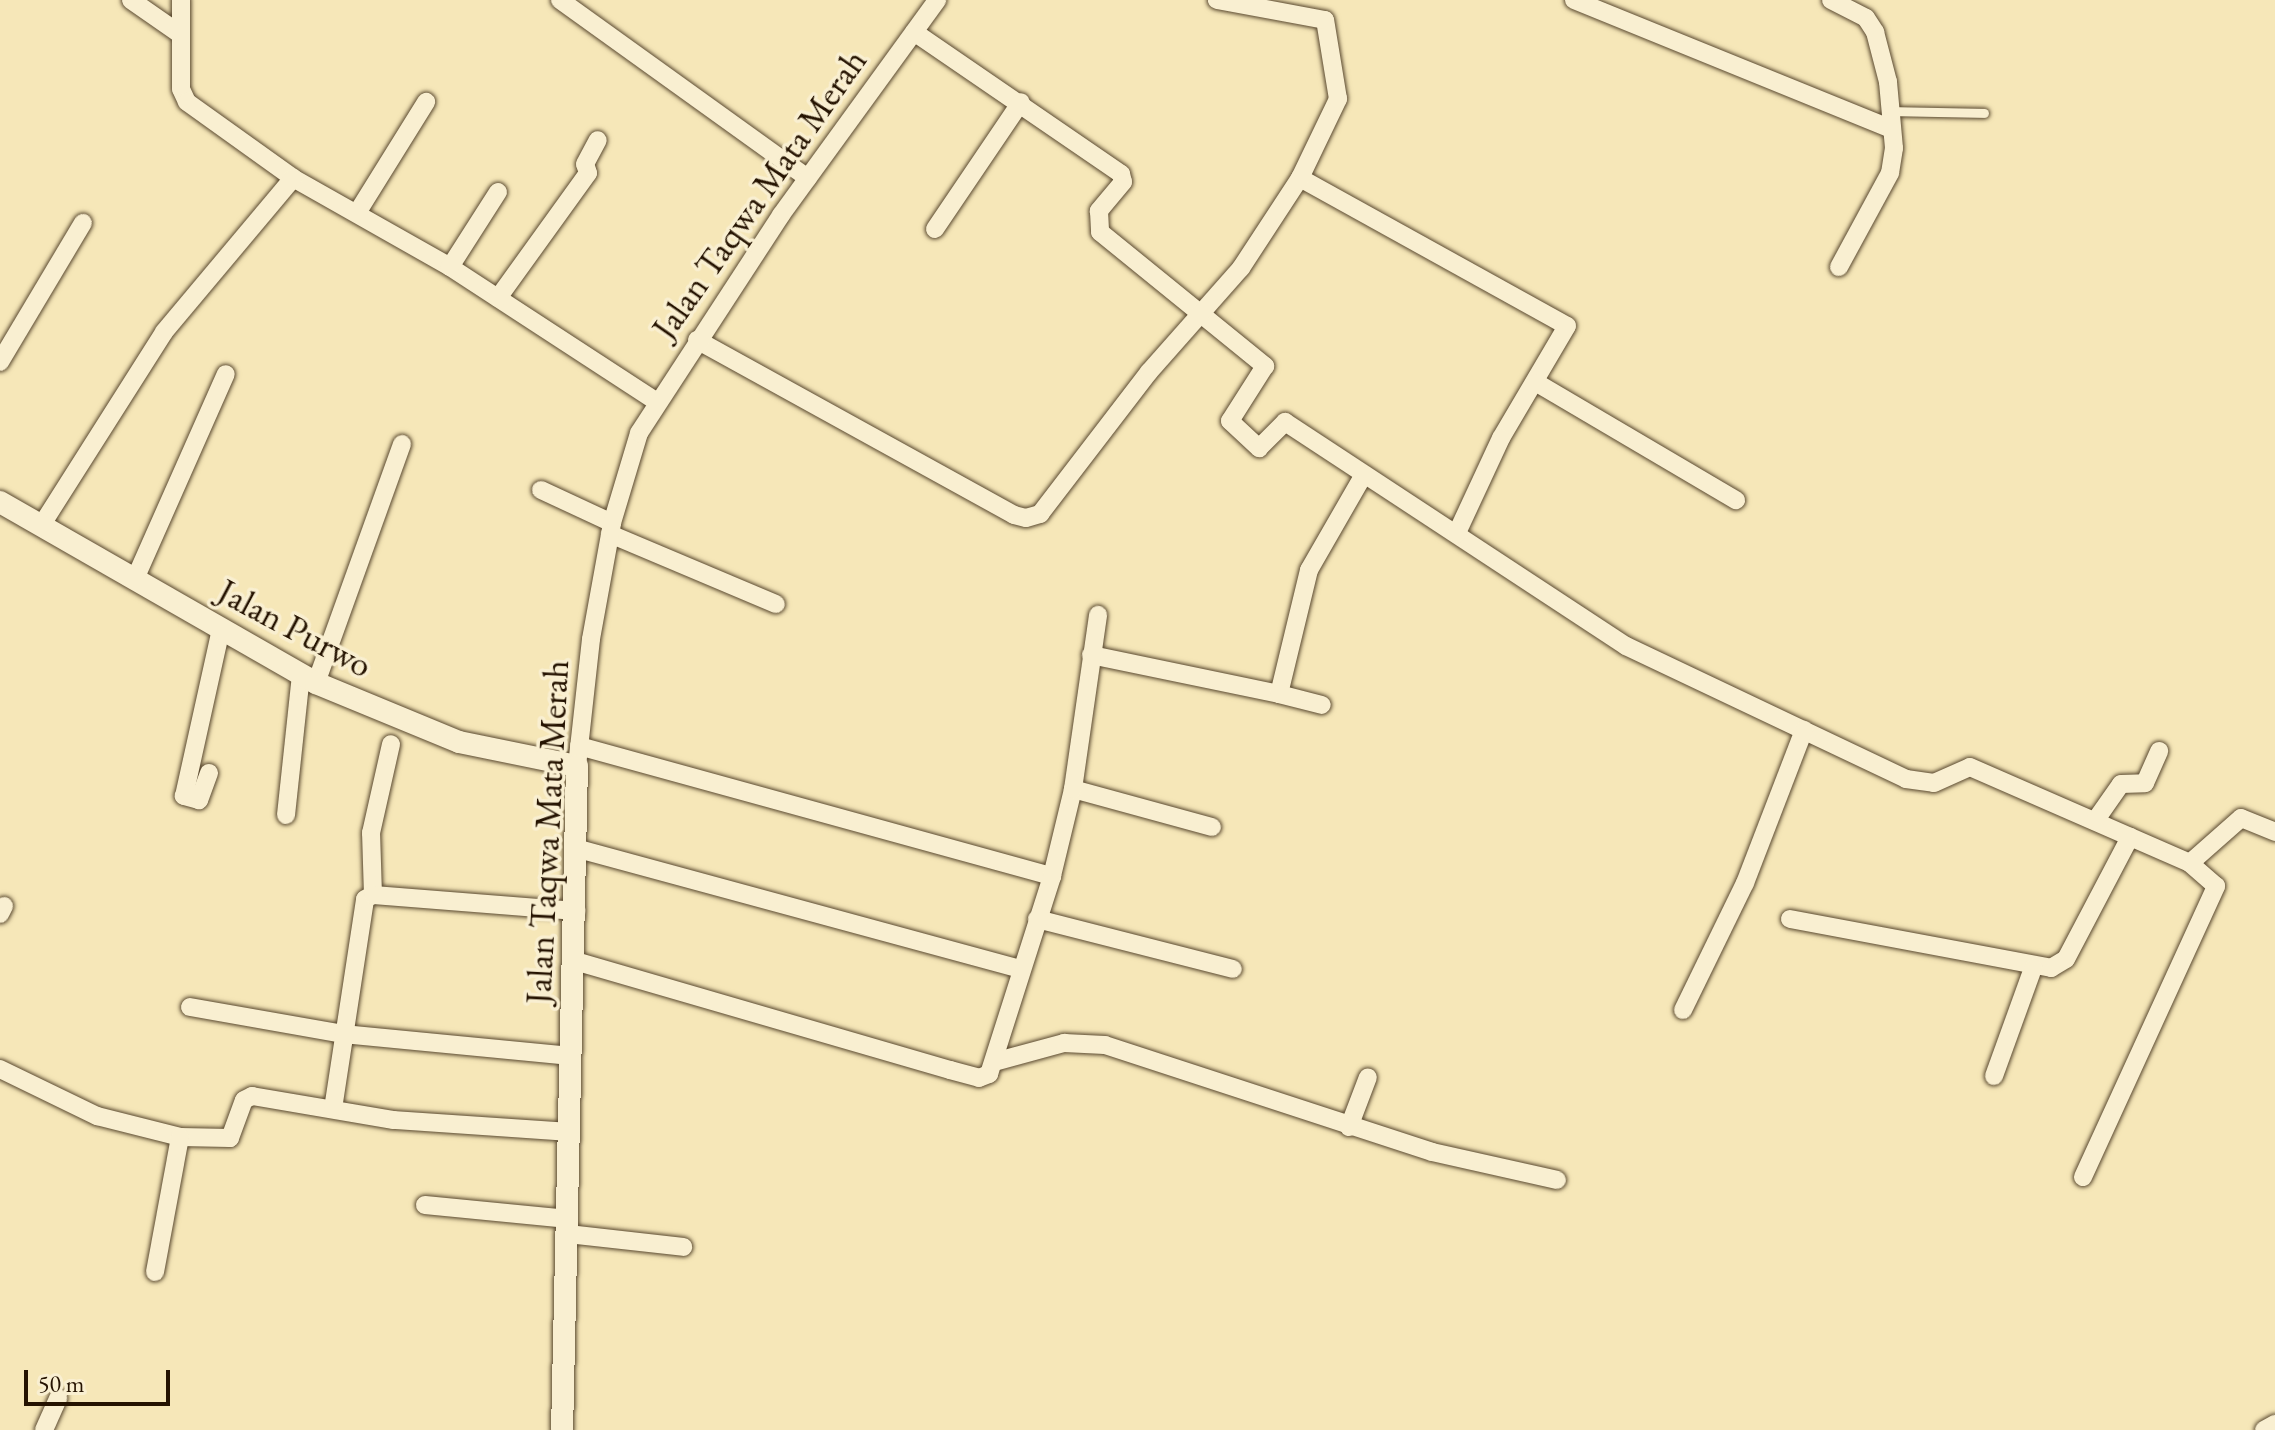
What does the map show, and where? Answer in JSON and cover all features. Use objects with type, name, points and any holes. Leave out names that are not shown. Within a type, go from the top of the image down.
[{"type":"street","points":[[131,0],[180,34]]},
{"type":"street","points":[[181,0],[181,89],[187,102],[293,178],[450,267],[657,402]]},
{"type":"street","points":[[560,0],[808,178]]},
{"type":"street","name":"Jalan Taqwa Mata Merah","points":[[562,1430],[578,756],[591,639],[611,529],[632,451],[657,402],[808,178],[937,0]]},
{"type":"street","points":[[697,340],[1026,518],[1040,514],[1200,314],[1241,268],[1300,178],[1338,99],[1327,23],[1321,17],[1217,0]]},
{"type":"street","points":[[1574,0],[1892,120]]},
{"type":"street","points":[[1831,0],[1866,18],[1875,32],[1892,120],[1890,173],[1839,267]]},
{"type":"street","points":[[914,32],[1021,102],[1121,174],[1123,182],[1099,211],[1100,232],[1265,366],[1230,421],[1259,448],[1285,422],[1626,646],[1906,779],[1934,783],[1970,767],[2190,863],[2216,886],[2083,1177]]},
{"type":"street","points":[[357,213],[426,102]]},
{"type":"street","points":[[935,229],[1021,102]]},
{"type":"street","points":[[498,298],[588,173],[585,164],[598,140]]},
{"type":"street","points":[[41,526],[164,332],[293,178]]},
{"type":"street","points":[[1300,178],[1566,325],[1568,332],[1501,438],[1457,533]]},
{"type":"street","points":[[450,267],[498,192]]},
{"type":"street","points":[[0,362],[83,223]]},
{"type":"street","points":[[135,579],[226,374]]},
{"type":"street","points":[[1537,383],[1736,500]]},
{"type":"street","points":[[286,815],[308,679],[402,444]]},
{"type":"street","points":[[1279,694],[1309,570],[1363,476]]},
{"type":"street","points":[[541,490],[611,529],[776,604]]},
{"type":"street","name":"Jalan Purwo","points":[[0,502],[308,679],[446,738],[578,756]]},
{"type":"street","points":[[575,961],[979,1078],[989,1074],[1052,876],[1073,789],[1098,615]]},
{"type":"street","points":[[209,773],[199,800],[184,796],[221,629]]},
{"type":"street","points":[[1091,655],[1322,705]]},
{"type":"street","points":[[1683,1010],[1745,883],[1800,729]]},
{"type":"street","points":[[373,895],[371,833],[391,744]]},
{"type":"street","points":[[2095,821],[2121,784],[2145,783],[2159,751]]},
{"type":"street","points":[[578,756],[1052,876]]},
{"type":"street","points":[[1073,789],[1212,827]]},
{"type":"street","points":[[2190,863],[2241,818],[2275,832]]},
{"type":"street","points":[[1790,919],[2033,968],[2059,966],[2066,959],[2130,837]]},
{"type":"street","points":[[575,848],[1020,969]]},
{"type":"street","points":[[333,1109],[359,914],[365,899],[373,895],[576,911]]},
{"type":"street","points":[[1037,919],[1233,969]]},
{"type":"street","points":[[1994,1076],[2033,968]]},
{"type":"street","points":[[190,1007],[343,1034],[571,1056]]},
{"type":"street","points":[[994,1062],[1064,1043],[1105,1045],[1432,1152],[1557,1180]]},
{"type":"street","points":[[0,1069],[97,1116],[180,1137],[230,1138],[244,1100],[252,1096],[394,1120],[569,1132]]},
{"type":"street","points":[[1349,1127],[1368,1077]]},
{"type":"street","points":[[155,1272],[180,1137]]},
{"type":"street","points":[[425,1205],[683,1247]]},
{"type":"street","points":[[44,1430],[58,1398]]},
{"type":"street","points":[[2264,1430],[2275,1424]]},
{"type":"lane","points":[[1892,120],[1984,113]]}]
